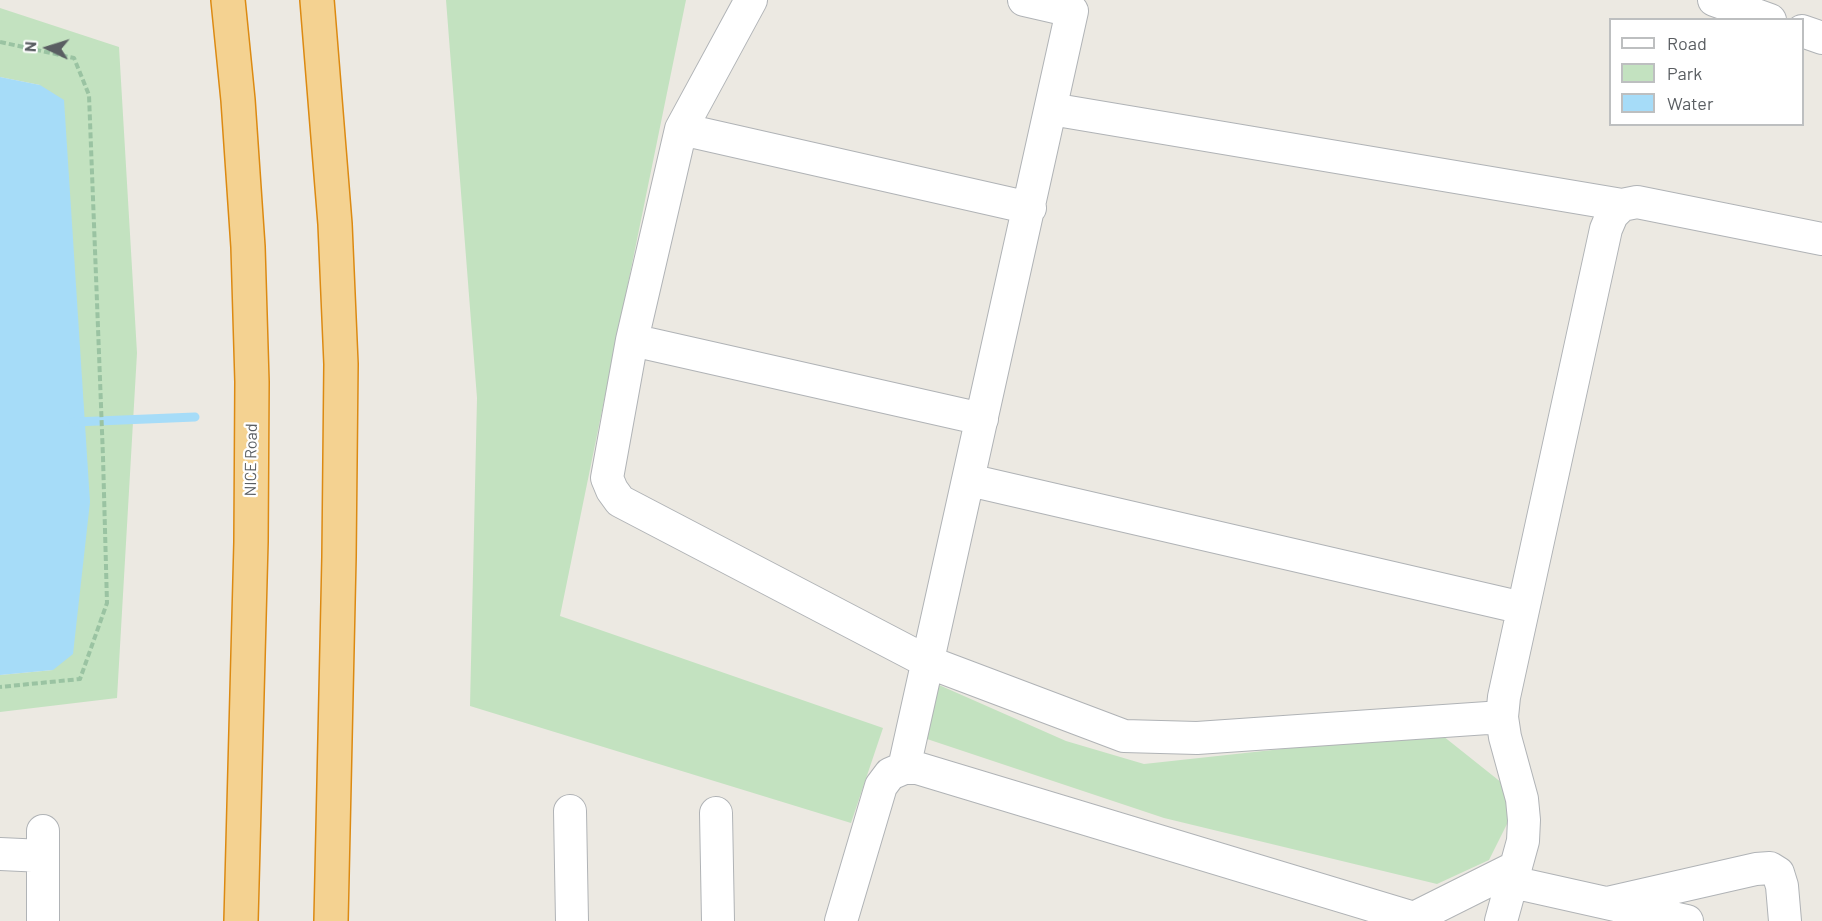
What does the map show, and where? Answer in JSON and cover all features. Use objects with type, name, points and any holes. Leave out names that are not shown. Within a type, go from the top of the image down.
[{"type":"highway","name":"NICE Road","points":[[228,0],[244,190],[252,382],[251,542],[241,921]]},
{"type":"highway","points":[[317,0],[335,224],[341,364],[331,921]]},
{"type":"street","points":[[751,0],[681,129],[632,340],[607,478],[620,501],[928,662],[1124,736],[1197,738],[1502,717]]},
{"type":"street","points":[[904,768],[1072,11],[1024,0]]},
{"type":"street","points":[[1714,0],[1764,18]]},
{"type":"street","points":[[1804,31],[1822,38]]},
{"type":"street","points":[[1051,109],[1622,205],[1637,202],[1822,240]]},
{"type":"street","points":[[681,129],[1030,208]]},
{"type":"street","points":[[1501,921],[1523,841],[1522,799],[1505,737],[1502,717],[1504,697],[1606,229],[1612,215],[1622,205]]},
{"type":"street","points":[[632,340],[982,419]]},
{"type":"street","points":[[969,480],[1523,608]]},
{"type":"street","points":[[841,921],[881,786],[890,774],[904,768],[917,768],[1413,920],[1514,874],[1607,903],[1687,921]]},
{"type":"street","points":[[570,811],[572,921]]},
{"type":"street","points":[[716,813],[718,921]]},
{"type":"street","points":[[0,854],[43,844],[43,921]]},
{"type":"street","points":[[1607,903],[1756,869],[1770,868],[1778,873],[1782,886],[1785,921]]},
{"type":"path","points":[[0,42],[74,58],[89,95],[107,603],[80,679],[0,687]]},
{"type":"green space","points":[[446,0],[686,0],[560,616],[883,728],[851,823],[470,706],[477,398]]},
{"type":"green space","points":[[0,8],[119,47],[137,353],[117,698],[0,712],[0,675],[53,670],[40,85],[0,77]]},
{"type":"green space","points":[[939,685],[1066,741],[1144,764],[1438,732],[1502,783],[1511,816],[1489,860],[1437,884],[1164,818],[927,739]]},
{"type":"water","points":[[0,77],[40,85],[64,100],[90,502],[73,654],[53,670],[0,675]]},
{"type":"waterway","points":[[74,422],[195,417]]}]
